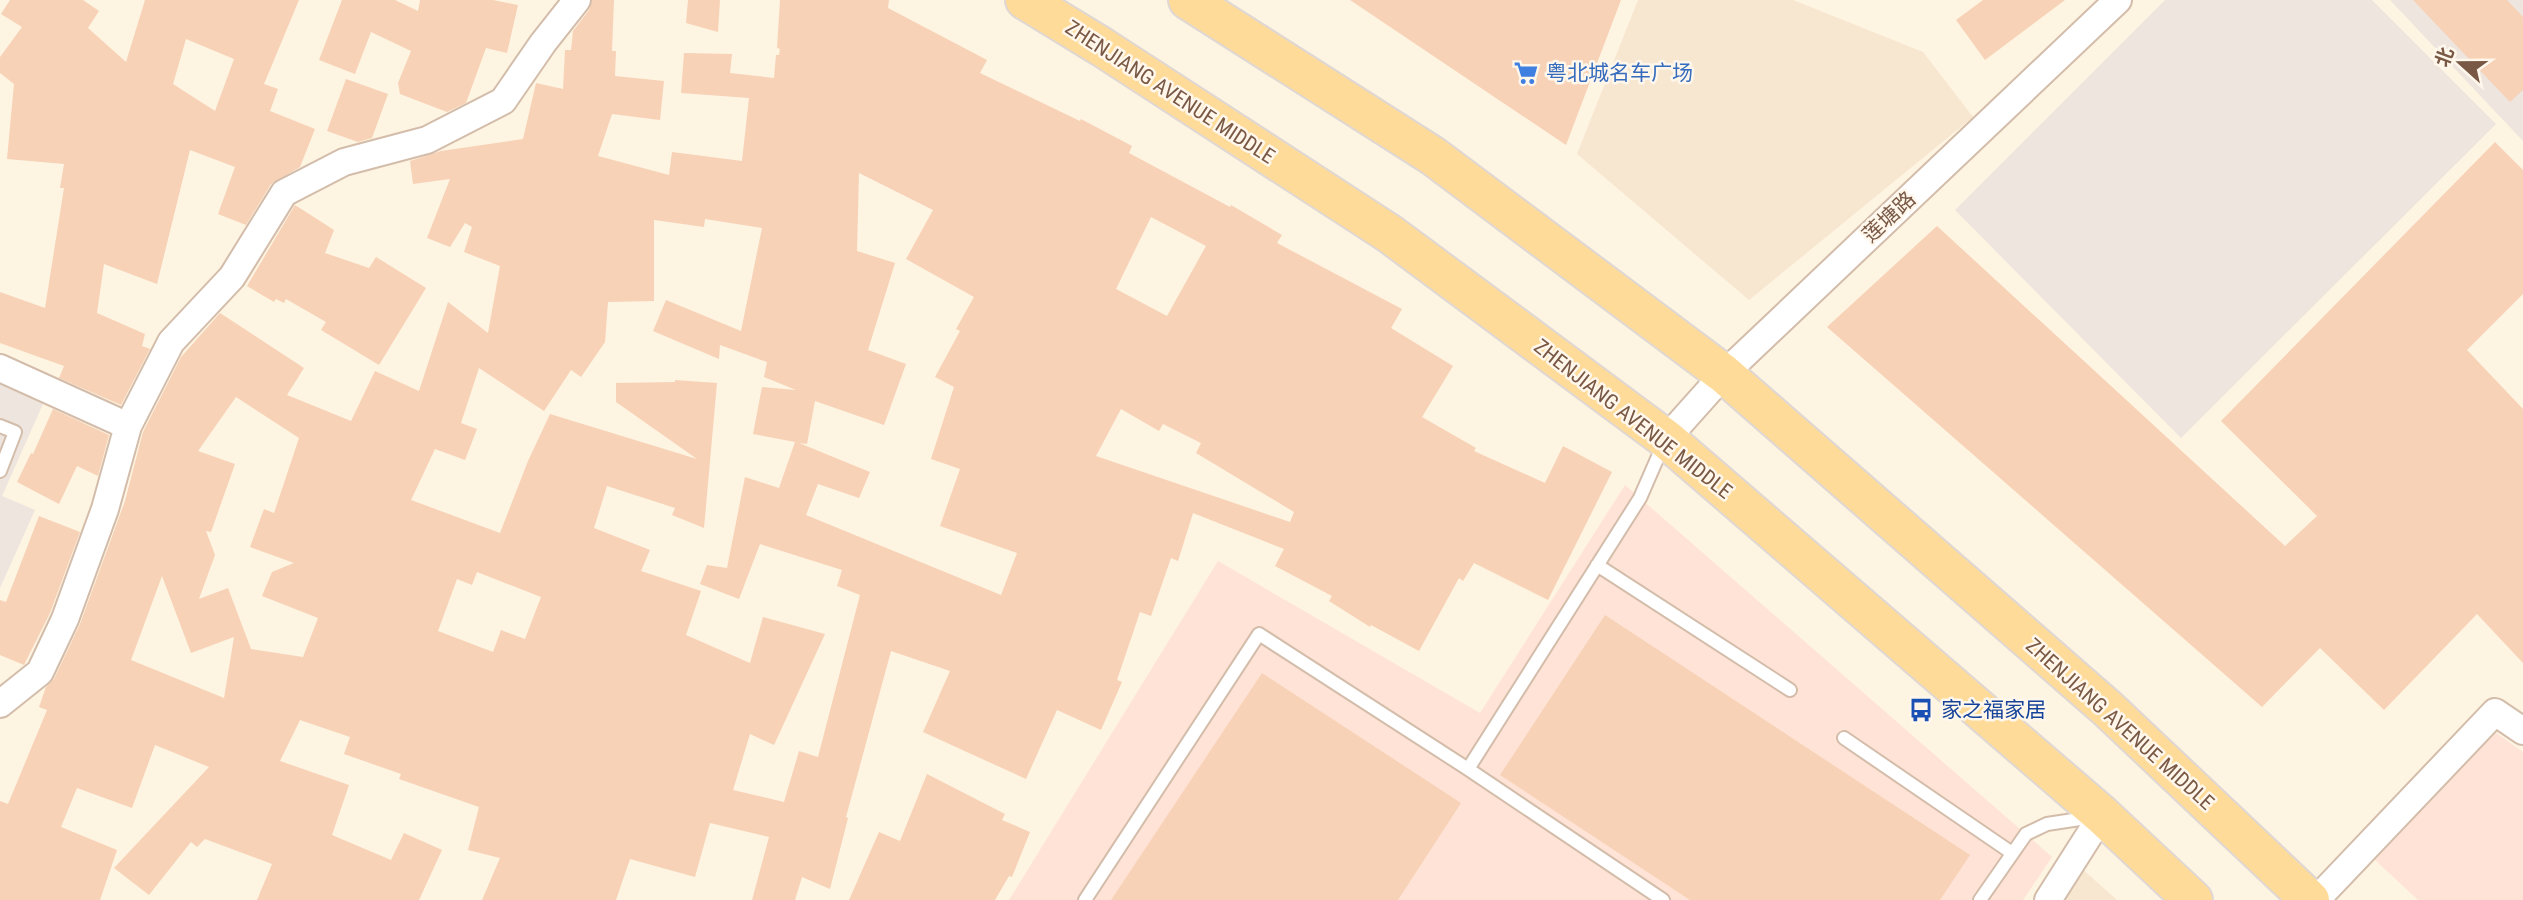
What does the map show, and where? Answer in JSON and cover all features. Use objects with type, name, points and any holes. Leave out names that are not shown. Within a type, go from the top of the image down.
[{"type":"main road","name":"ZHENJIANG AVENUE MIDDLE","points":[[1025,0],[1390,234],[1666,439],[2102,815],[2193,900]]},
{"type":"main road","name":"ZHENJIANG AVENUE MIDDLE","points":[[1188,0],[1433,156],[1724,374],[2108,709],[2310,900]]},
{"type":"street","points":[[0,704],[40,672],[65,620],[105,509],[128,426],[171,342],[232,277],[284,193],[344,162],[427,140],[503,101],[577,0]]},
{"type":"street","name":"莲塘路","points":[[1666,439],[1724,374],[2118,0]]},
{"type":"street","points":[[0,368],[128,426]]},
{"type":"street","points":[[2316,900],[2495,712],[2523,731]]},
{"type":"street","points":[[2048,900],[2102,815]]},
{"type":"lane","points":[[0,426],[15,432],[0,471]]},
{"type":"lane","points":[[1468,769],[1645,489],[1666,439]]},
{"type":"lane","points":[[1597,565],[1790,690]]},
{"type":"lane","points":[[1085,900],[1259,634],[1468,769],[1663,900]]},
{"type":"lane","points":[[1843,738],[2012,853]]},
{"type":"lane","points":[[1980,900],[2026,834],[2048,824],[2102,815]]},
{"type":"shaded area","points":[[1638,0],[1793,0],[1923,52],[1973,117],[1749,300],[1577,154]]},
{"type":"shaded area","points":[[2165,0],[2372,0],[2496,124],[2181,438],[1955,210]]},
{"type":"shaded area","points":[[2390,0],[2523,0],[2523,141]]},
{"type":"shaded area","points":[[0,377],[46,397],[2,496],[35,510],[0,588]]},
{"type":"shaded area","points":[[1625,485],[2052,857],[2023,900],[1009,900],[1218,561],[1480,713]]},
{"type":"shaded area","points":[[2495,732],[2523,752],[2523,900],[2418,900],[2375,860]]},
{"type":"shaded area","points":[[2080,867],[2117,900],[2059,900]]},
{"type":"building","points":[[10,0],[83,0],[99,11],[88,28],[126,62],[145,0],[299,0],[264,84],[278,89],[270,111],[315,129],[300,167],[271,184],[246,225],[218,214],[235,167],[190,150],[157,284],[104,264],[97,313],[145,334],[142,346],[150,349],[121,405],[59,378],[64,366],[0,343],[0,292],[45,308],[64,188],[60,188],[64,164],[7,159],[14,84],[0,73],[0,57],[22,27],[1,14]],"holes":[[[186,39],[234,59],[215,111],[173,84]]]},
{"type":"building","points":[[342,0],[395,0],[418,11],[420,0],[493,0],[518,5],[507,53],[486,48],[466,103],[447,112],[400,94],[398,83],[411,51],[371,32],[355,74],[319,60]]},
{"type":"building","points":[[592,0],[614,0],[612,51],[616,51],[615,76],[664,81],[660,120],[612,114],[598,156],[669,175],[672,152],[742,161],[749,98],[681,93],[684,53],[732,54],[730,73],[774,78],[776,55],[779,55],[780,49],[777,48],[780,0],[889,0],[888,8],[987,60],[980,73],[1080,121],[1081,119],[1132,146],[1129,153],[1230,207],[1231,205],[1282,235],[1277,243],[1402,309],[1391,328],[1453,366],[1422,417],[1476,448],[1474,451],[1545,483],[1563,446],[1612,472],[1548,600],[1474,563],[1463,581],[1459,578],[1419,651],[1371,625],[1370,627],[1329,601],[1332,596],[1275,566],[1284,549],[1193,513],[1178,561],[1171,558],[1151,616],[1140,612],[1117,680],[1122,682],[1101,730],[1057,710],[1026,779],[923,732],[950,671],[891,651],[846,817],[848,818],[830,889],[802,877],[795,900],[752,900],[769,837],[710,823],[695,877],[630,859],[616,900],[482,900],[500,858],[468,850],[479,807],[399,779],[401,774],[344,754],[350,737],[300,720],[280,761],[349,785],[332,835],[391,860],[404,833],[442,850],[419,900],[257,900],[272,864],[205,839],[197,847],[191,842],[149,895],[114,868],[209,767],[155,745],[132,808],[77,788],[61,827],[117,850],[100,900],[0,900],[0,801],[8,804],[47,710],[39,707],[46,687],[54,679],[80,624],[125,501],[143,432],[181,357],[220,313],[304,368],[287,395],[351,421],[375,371],[419,391],[448,302],[488,333],[500,266],[464,252],[472,227],[465,223],[450,247],[427,238],[450,179],[413,184],[410,161],[441,151],[523,139],[536,83],[563,89],[565,50],[571,50],[573,31],[589,10]],"holes":[[[859,173],[933,210],[906,259],[974,297],[956,329],[960,331],[935,377],[954,387],[931,459],[960,469],[940,526],[1017,553],[1001,595],[806,515],[818,484],[859,498],[870,472],[799,443],[807,444],[815,401],[884,425],[906,364],[868,350],[895,263],[857,251]],[[1151,217],[1206,246],[1167,316],[1116,289]],[[705,219],[762,228],[741,331],[666,300],[653,331],[719,359],[720,345],[767,362],[764,377],[796,390],[762,387],[753,434],[795,442],[779,488],[745,477],[727,568],[707,565],[700,584],[739,599],[760,544],[842,570],[837,586],[860,595],[818,757],[799,751],[784,802],[733,790],[750,734],[774,745],[825,634],[763,617],[750,663],[686,635],[701,591],[641,571],[650,550],[594,528],[607,486],[675,508],[672,515],[704,528],[717,383],[675,380],[616,383],[616,402],[697,459],[550,414],[500,533],[411,500],[435,449],[465,460],[477,429],[461,423],[479,368],[544,411],[571,370],[581,377],[605,342],[608,302],[654,301],[654,220],[704,227]],[[236,397],[299,438],[274,513],[264,509],[250,547],[294,563],[272,572],[262,596],[318,618],[303,657],[251,649],[228,588],[199,599],[215,555],[206,531],[211,532],[235,464],[198,451]],[[1121,409],[1159,431],[1163,424],[1201,443],[1196,453],[1294,512],[1290,522],[1096,456]],[[477,572],[541,597],[525,639],[501,630],[493,652],[438,631],[457,579],[472,585]],[[162,576],[191,653],[234,637],[224,698],[131,660]]]},
{"type":"building","points":[[688,0],[720,0],[718,32],[686,23]]},
{"type":"building","name":"粤北城名车广场","points":[[1350,0],[1621,0],[1566,145]]},
{"type":"building","points":[[1983,0],[2065,0],[1985,60],[1956,20]]},
{"type":"building","points":[[2413,0],[2507,0],[2523,17],[2523,90],[2510,102]]},
{"type":"building","points":[[346,79],[388,94],[372,138],[358,142],[327,131]]},
{"type":"building","points":[[2495,142],[2523,170],[2523,294],[2467,350],[2523,409],[2523,663],[2477,614],[2384,710],[2320,648],[2262,707],[1827,327],[1937,226],[2285,546],[2317,516],[2221,421]]},
{"type":"building","points":[[295,205],[334,230],[325,253],[369,268],[376,257],[426,288],[379,365],[321,330],[326,322],[286,299],[284,303],[276,299],[274,302],[247,286]]},
{"type":"building","points":[[53,409],[109,435],[98,476],[77,466],[59,504],[17,482]]},
{"type":"building","points":[[39,516],[80,532],[50,613],[24,665],[0,655],[0,600],[6,602]]},
{"type":"building","points":[[1605,615],[1970,855],[1940,900],[1690,900],[1500,775]]},
{"type":"building","points":[[1262,673],[1461,803],[1398,900],[1111,900]]},
{"type":"building","points":[[927,774],[1005,814],[1002,820],[1030,832],[1012,877],[1009,876],[995,900],[849,900],[879,832],[900,841]]},
{"type":"place","name":"粤北城名车广场","points":[[1526,73]]},
{"type":"place","name":"家之福家居","points":[[1921,710]]}]
